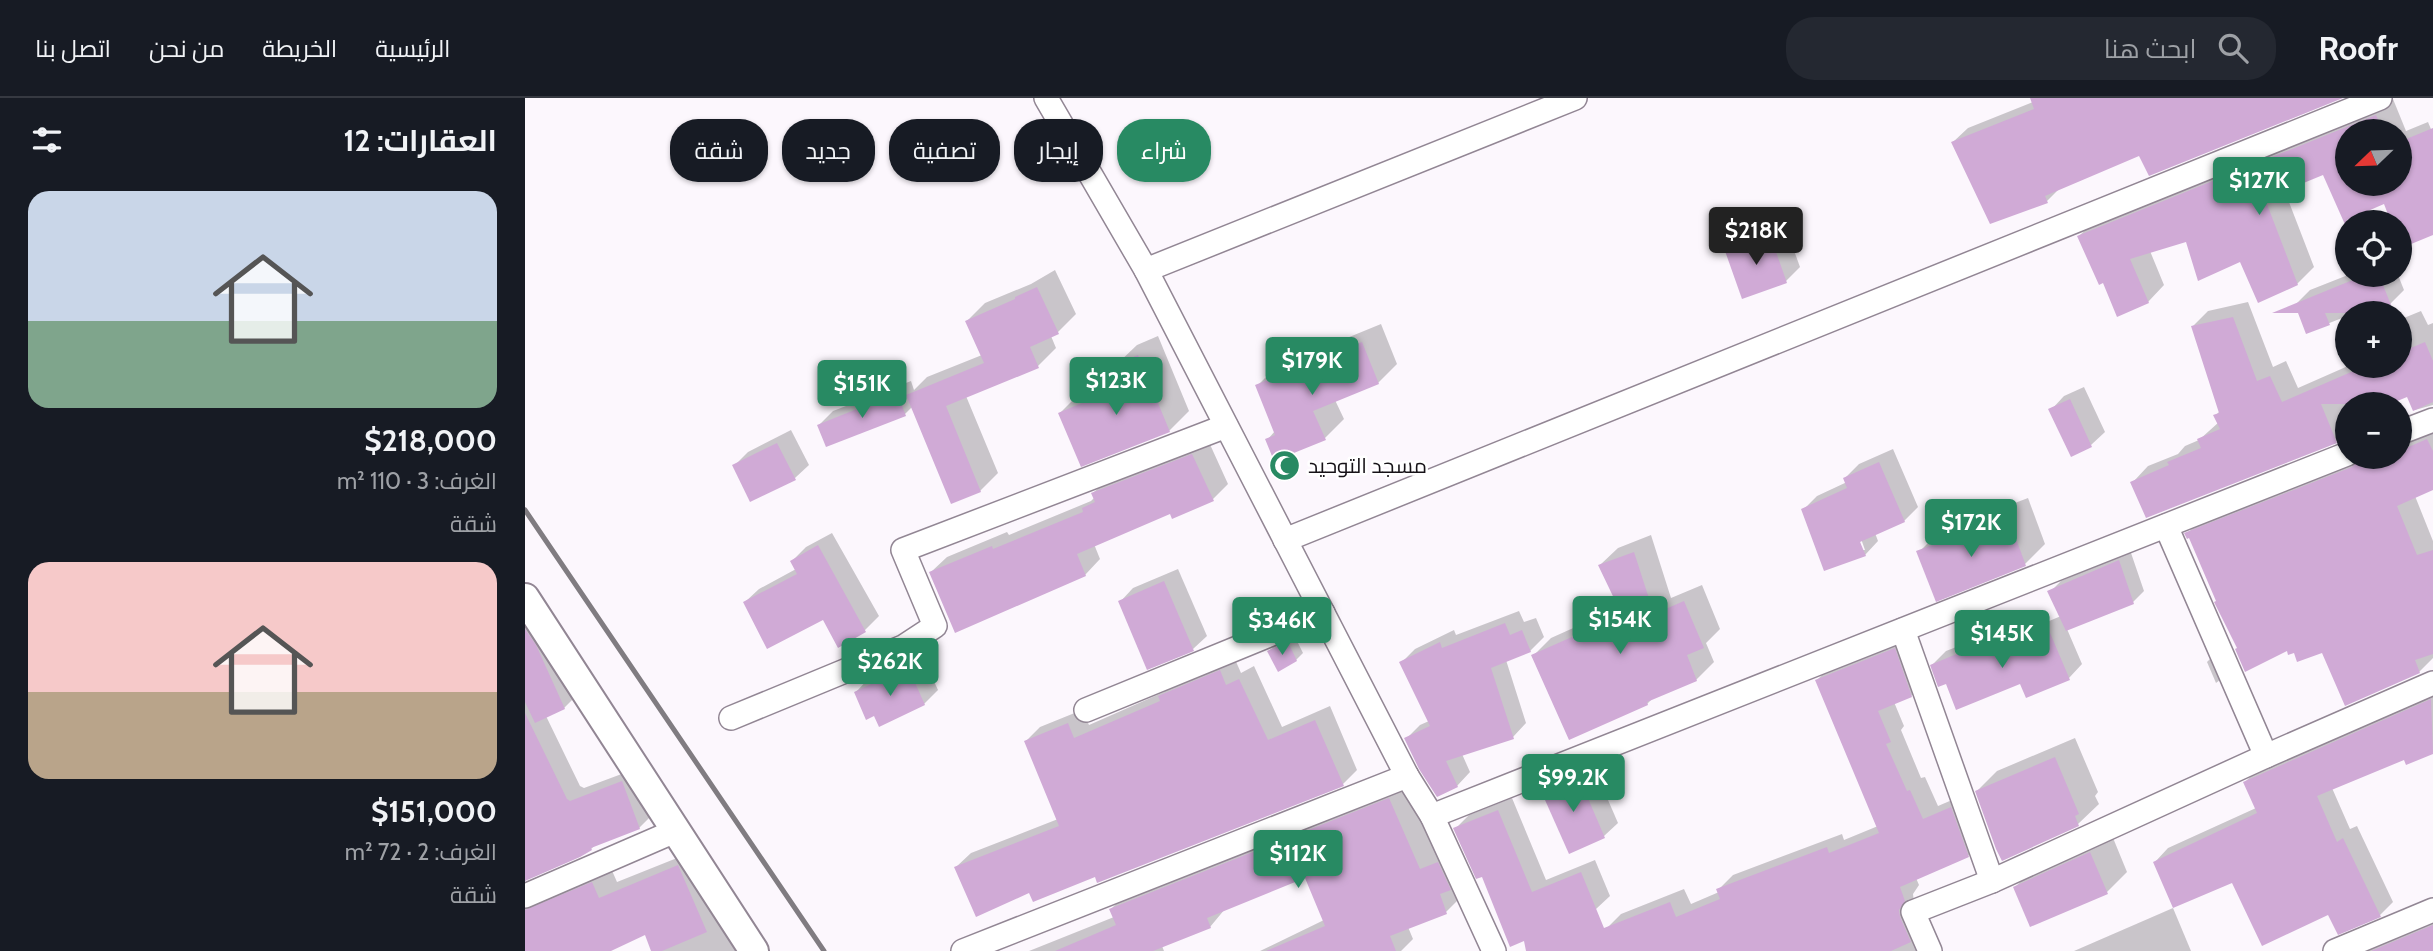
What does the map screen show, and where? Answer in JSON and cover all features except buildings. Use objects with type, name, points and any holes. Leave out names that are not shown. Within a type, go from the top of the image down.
[{"type":"street","points":[[1046,98],[1146,270],[1407,776],[1432,816],[1494,951]]},
{"type":"street","points":[[1146,270],[1575,98]]},
{"type":"street","points":[[1285,540],[2381,98]]},
{"type":"street","points":[[2412,428],[2433,420]]},
{"type":"street","points":[[731,718],[903,647],[935,626],[903,550],[1226,426]]},
{"type":"street","points":[[1432,816],[2335,459]]},
{"type":"street","points":[[2166,526],[2266,756]]},
{"type":"street","points":[[526,603],[754,951]]},
{"type":"street","points":[[1086,710],[1323,614]]},
{"type":"street","points":[[1903,630],[1992,881]]},
{"type":"street","points":[[1930,951],[1913,912],[1992,881],[2433,683]]},
{"type":"street","points":[[963,951],[1407,776]]},
{"type":"street","points":[[525,896],[675,831]]},
{"type":"street","points":[[2335,951],[2433,910]]},
{"type":"railway","points":[[525,510],[824,951]]},
{"type":"place","name":"مسجد التوحيد","points":[[1285,466]]}]
